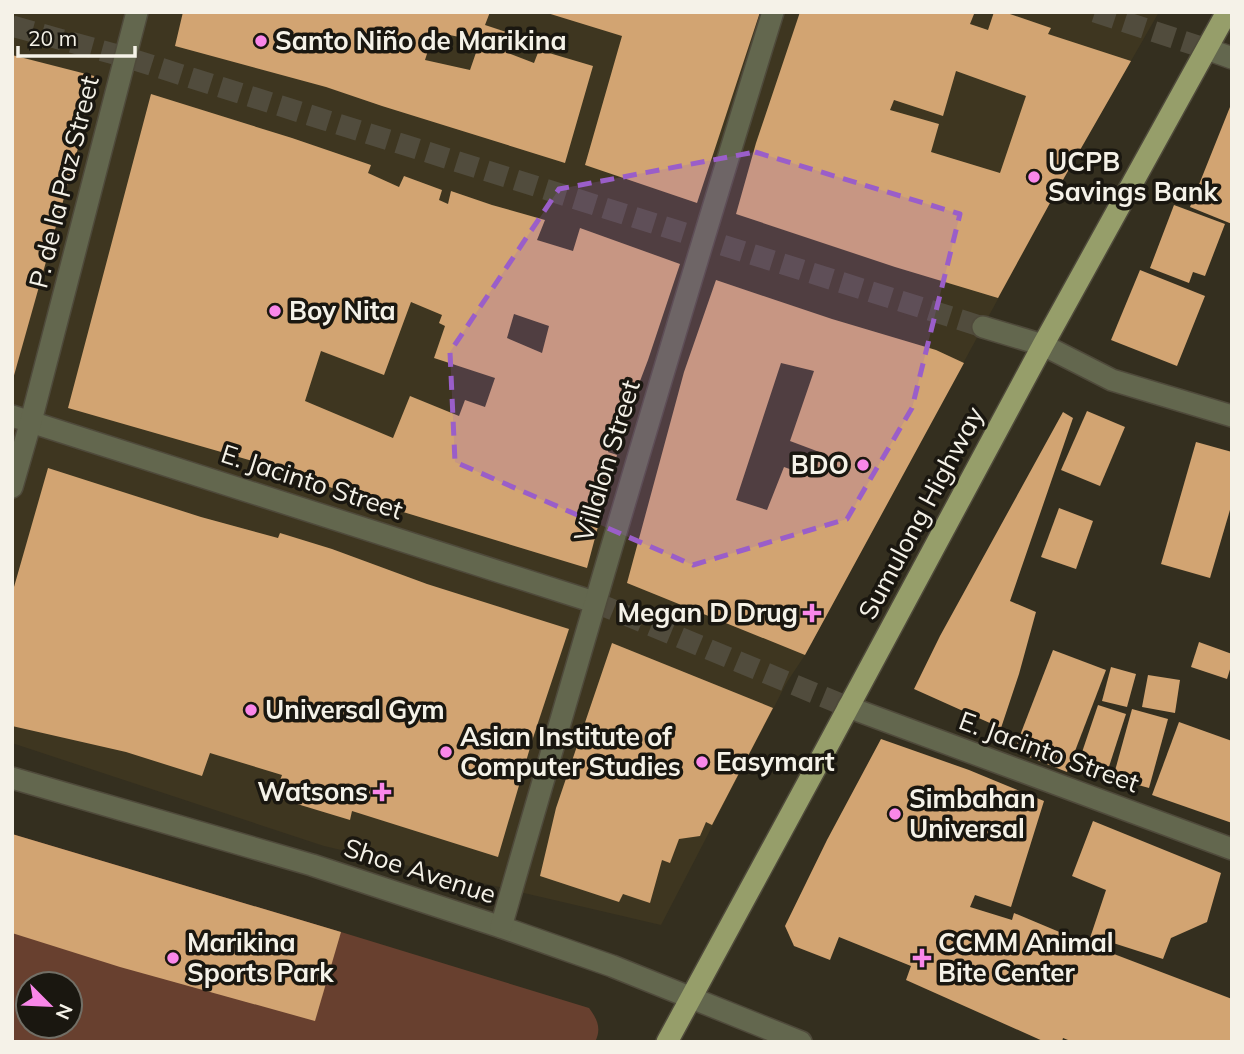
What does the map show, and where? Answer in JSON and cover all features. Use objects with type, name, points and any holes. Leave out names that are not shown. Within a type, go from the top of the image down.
[{"type":"main road","name":"Sumulong Highway","points":[[667,1042],[1043,345],[1227,12]]},
{"type":"street","name":"P. de la Paz Street","points":[[12,487],[22,419],[137,12]]},
{"type":"street","name":"Villalon Street","points":[[501,927],[594,602],[773,12]]},
{"type":"street","points":[[1207,49],[1232,58]]},
{"type":"street","points":[[983,327],[1043,345],[1112,380],[1232,416]]},
{"type":"street","name":"E. Jacinto Street","points":[[22,419],[594,602]]},
{"type":"street","name":"E. Jacinto Street","points":[[848,707],[1232,849]]},
{"type":"street","name":"Shoe Avenue","points":[[12,778],[312,865],[501,927],[612,966],[802,1042]]},
{"type":"highlighted area","points":[[755,152],[960,214],[912,408],[847,519],[693,565],[455,462],[450,352],[559,189]]},
{"type":"shaded area","points":[[12,12],[1159,12],[1056,192],[805,655],[787,682],[661,925],[324,846],[12,743]]},
{"type":"shaded area","name":"Marikina Sports Park","points":[[12,834],[589,1008],[598,1028],[595,1042],[12,1042]]},
{"type":"building","points":[[183,12],[490,12],[485,25],[515,35],[508,53],[534,63],[539,50],[593,66],[565,163],[326,87],[175,46]],"holes":[[[434,32],[480,41],[470,70],[425,60]]]},
{"type":"building","points":[[544,12],[760,12],[697,203],[585,165],[622,36]]},
{"type":"building","points":[[800,12],[970,12],[974,14],[970,24],[988,30],[994,12],[1004,12],[1051,28],[1048,34],[1131,61],[998,298],[736,214],[756,143]],"holes":[[[956,71],[1026,96],[1000,173],[931,152],[939,124],[890,110],[894,100],[943,116]]]},
{"type":"building","points":[[12,55],[98,77],[13,379],[12,379]]},
{"type":"building","points":[[151,94],[371,165],[368,173],[399,187],[404,176],[442,190],[439,200],[448,204],[451,191],[545,220],[537,240],[573,251],[580,228],[680,264],[629,410],[624,408],[608,452],[617,455],[587,568],[367,501],[284,470],[68,408]],"holes":[[[411,302],[442,315],[439,323],[445,326],[434,358],[495,378],[485,407],[465,400],[459,416],[410,396],[393,438],[305,401],[321,351],[384,375]],[[514,314],[549,326],[542,353],[507,338]]]},
{"type":"building","points":[[1232,102],[1232,224],[1190,207]]},
{"type":"building","points":[[1174,205],[1225,224],[1205,276],[1193,272],[1189,283],[1150,268]]},
{"type":"building","points":[[1140,270],[1205,296],[1177,366],[1111,340]]},
{"type":"building","points":[[716,280],[936,350],[964,363],[805,655],[627,583],[684,372]],"holes":[[[781,363],[814,371],[790,441],[822,453],[812,477],[784,467],[767,510],[736,500]]]},
{"type":"building","points":[[1087,411],[1125,427],[1100,486],[1061,470]]},
{"type":"building","points":[[1063,412],[1073,418],[1010,601],[1036,612],[1001,728],[914,689],[940,636]]},
{"type":"building","points":[[1196,442],[1232,452],[1232,503],[1210,578],[1161,564]]},
{"type":"building","points":[[48,468],[201,517],[278,538],[280,533],[332,549],[427,584],[569,629],[498,857],[352,811],[350,820],[274,797],[282,775],[210,753],[202,776],[126,752],[12,726],[12,594]]},
{"type":"building","points":[[1059,508],[1093,521],[1076,569],[1041,557]]},
{"type":"building","points":[[1199,642],[1232,654],[1227,679],[1191,667]]},
{"type":"building","points":[[612,643],[773,708],[712,825],[706,822],[700,836],[679,839],[670,863],[662,860],[650,903],[623,894],[619,902],[540,876],[556,808]]},
{"type":"building","points":[[1053,650],[1106,670],[1067,772],[1014,751]]},
{"type":"building","points":[[1111,667],[1136,674],[1127,707],[1102,701]]},
{"type":"building","points":[[1148,675],[1180,680],[1175,713],[1142,707]]},
{"type":"building","points":[[1098,705],[1126,714],[1105,779],[1076,770]]},
{"type":"building","points":[[1132,709],[1168,719],[1149,788],[1113,778]]},
{"type":"building","points":[[1179,722],[1232,741],[1232,823],[1152,795]]},
{"type":"building","points":[[881,739],[969,770],[1044,801],[1011,907],[975,895],[970,907],[1012,920],[1014,913],[1088,944],[1106,890],[1072,876],[1093,821],[1221,873],[1207,922],[1171,938],[1163,959],[1110,942],[1106,951],[1232,999],[1232,1042],[1073,1042],[1063,1038],[1062,1042],[1045,1042],[906,980],[911,966],[839,937],[830,960],[794,946],[785,926]]},
{"type":"building","name":"Marikina Sports Park","points":[[12,834],[341,932],[315,1021],[120,967],[12,933]]},
{"type":"tunnel","points":[[1095,12],[1207,49]]},
{"type":"tunnel","points":[[12,26],[125,57],[983,327]]},
{"type":"tunnel","points":[[594,602],[848,707]]},
{"type":"place","name":"Santo Niño de Marikina","points":[[261,41]]},
{"type":"place","name":"UCPB Savings Bank","points":[[1034,177]]},
{"type":"place","name":"Boy Nita","points":[[275,311]]},
{"type":"place","name":"BDO","points":[[863,465]]},
{"type":"place","name":"Megan D Drug","points":[[812,613]]},
{"type":"place","name":"Universal Gym","points":[[251,710]]},
{"type":"place","name":"Asian Institute of Computer Studies","points":[[446,752]]},
{"type":"place","name":"Easymart","points":[[702,762]]},
{"type":"place","name":"Watsons","points":[[382,792]]},
{"type":"place","name":"Simbahan Universal","points":[[895,814]]},
{"type":"place","name":"Marikina Sports Park","points":[[173,958]]},
{"type":"place","name":"CCMM Animal Bite Center","points":[[922,958]]}]
